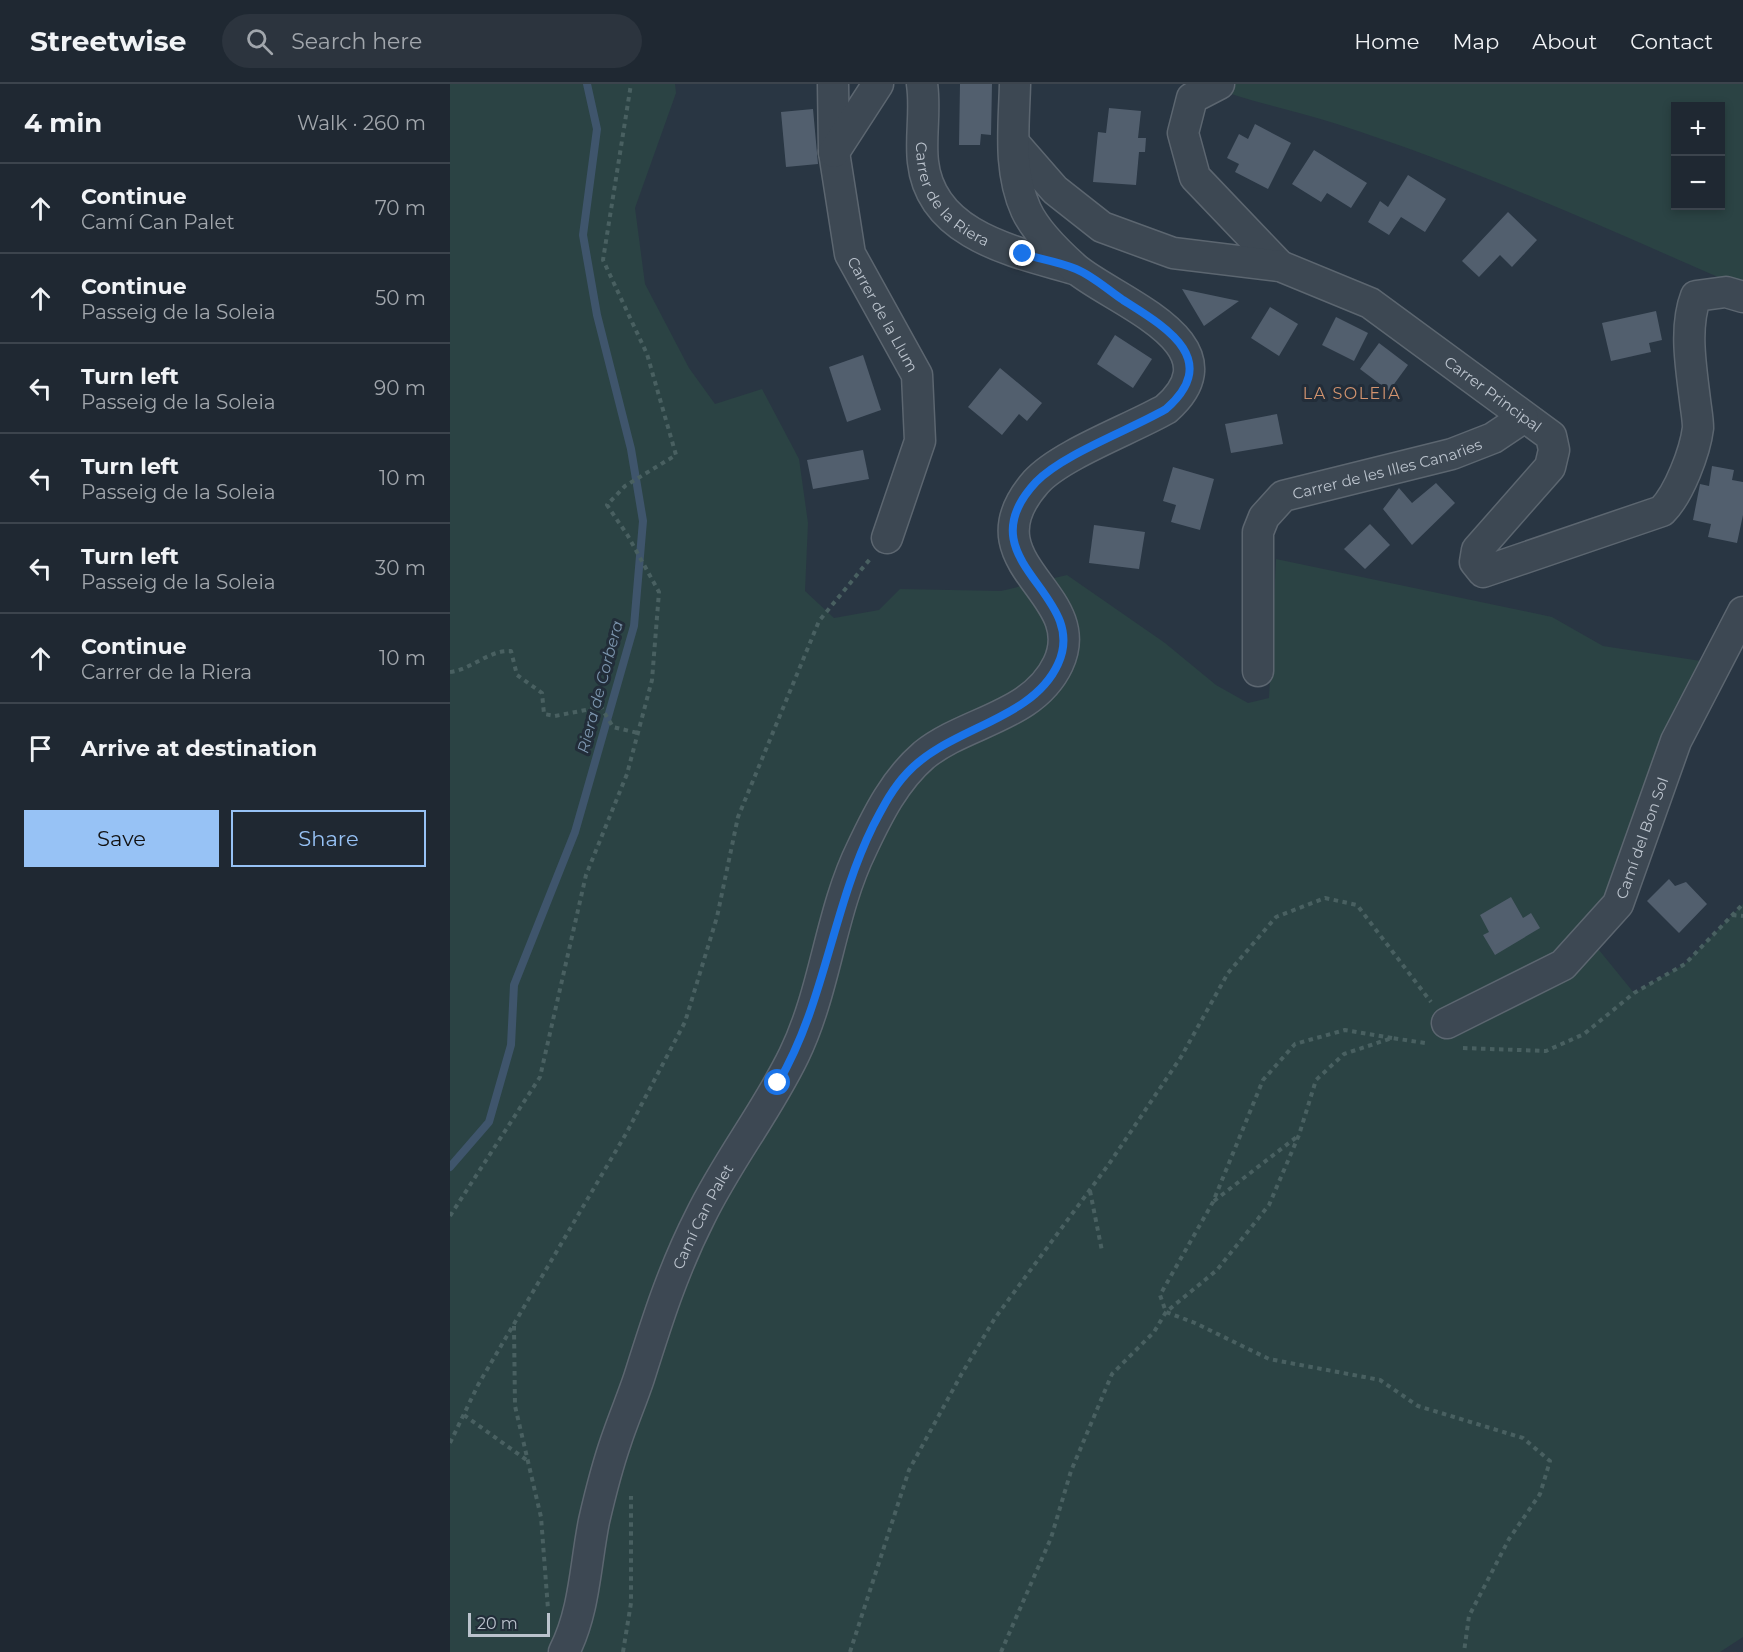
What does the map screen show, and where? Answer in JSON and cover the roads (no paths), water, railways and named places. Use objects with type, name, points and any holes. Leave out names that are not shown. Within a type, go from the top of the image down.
[{"type":"street","name":"Carrer de la Llum","points":[[833,84],[834,152],[850,254],[917,375],[920,441],[886,538]]},
{"type":"street","points":[[834,152],[879,84]]},
{"type":"street","name":"Carrer de la Riera","points":[[922,84],[923,162],[927,184],[951,217],[967,232],[995,245],[1077,270]]},
{"type":"street","points":[[1015,84],[1014,167],[1026,210],[1054,248],[1077,270]]},
{"type":"street","points":[[1219,84],[1192,98],[1183,133],[1196,177],[1280,266]]},
{"type":"street","name":"Carrer Principal","points":[[1014,143],[1055,190],[1102,227],[1173,253],[1280,266],[1370,303],[1523,418],[1551,436],[1554,450],[1550,467],[1477,550],[1475,562],[1483,572],[1662,511],[1672,501],[1687,466],[1698,428],[1692,369],[1690,312],[1696,296],[1726,292],[1743,297]]},
{"type":"street","name":"Camí Can Palet","points":[[564,1652],[581,1608],[594,1521],[615,1443],[667,1288],[701,1213],[794,1055],[820,982],[843,896],[860,851],[887,798],[925,755],[944,742],[1027,701],[1046,682],[1058,663],[1065,642],[1060,620],[1051,601],[1028,572],[1017,551],[1011,527],[1018,510],[1036,482],[1060,463],[1166,409],[1178,398],[1186,385],[1190,362],[1182,344],[1169,329],[1077,270]]},
{"type":"street","name":"Carrer de les Illes Canaries","points":[[1258,671],[1258,532],[1264,517],[1283,496],[1452,454],[1493,438],[1523,418]]},
{"type":"street","name":"Camí del Bon Sol","points":[[1446,1038],[1563,965],[1618,904],[1676,741],[1743,612]]},
{"type":"waterway","name":"Riera de Corbera","points":[[450,1167],[489,1122],[511,1045],[514,985],[575,832],[634,626],[643,521],[631,449],[597,315],[583,235],[597,129],[587,84]]},
{"type":"district","name":"LA SOLEIA","points":[[1352,393]]}]
